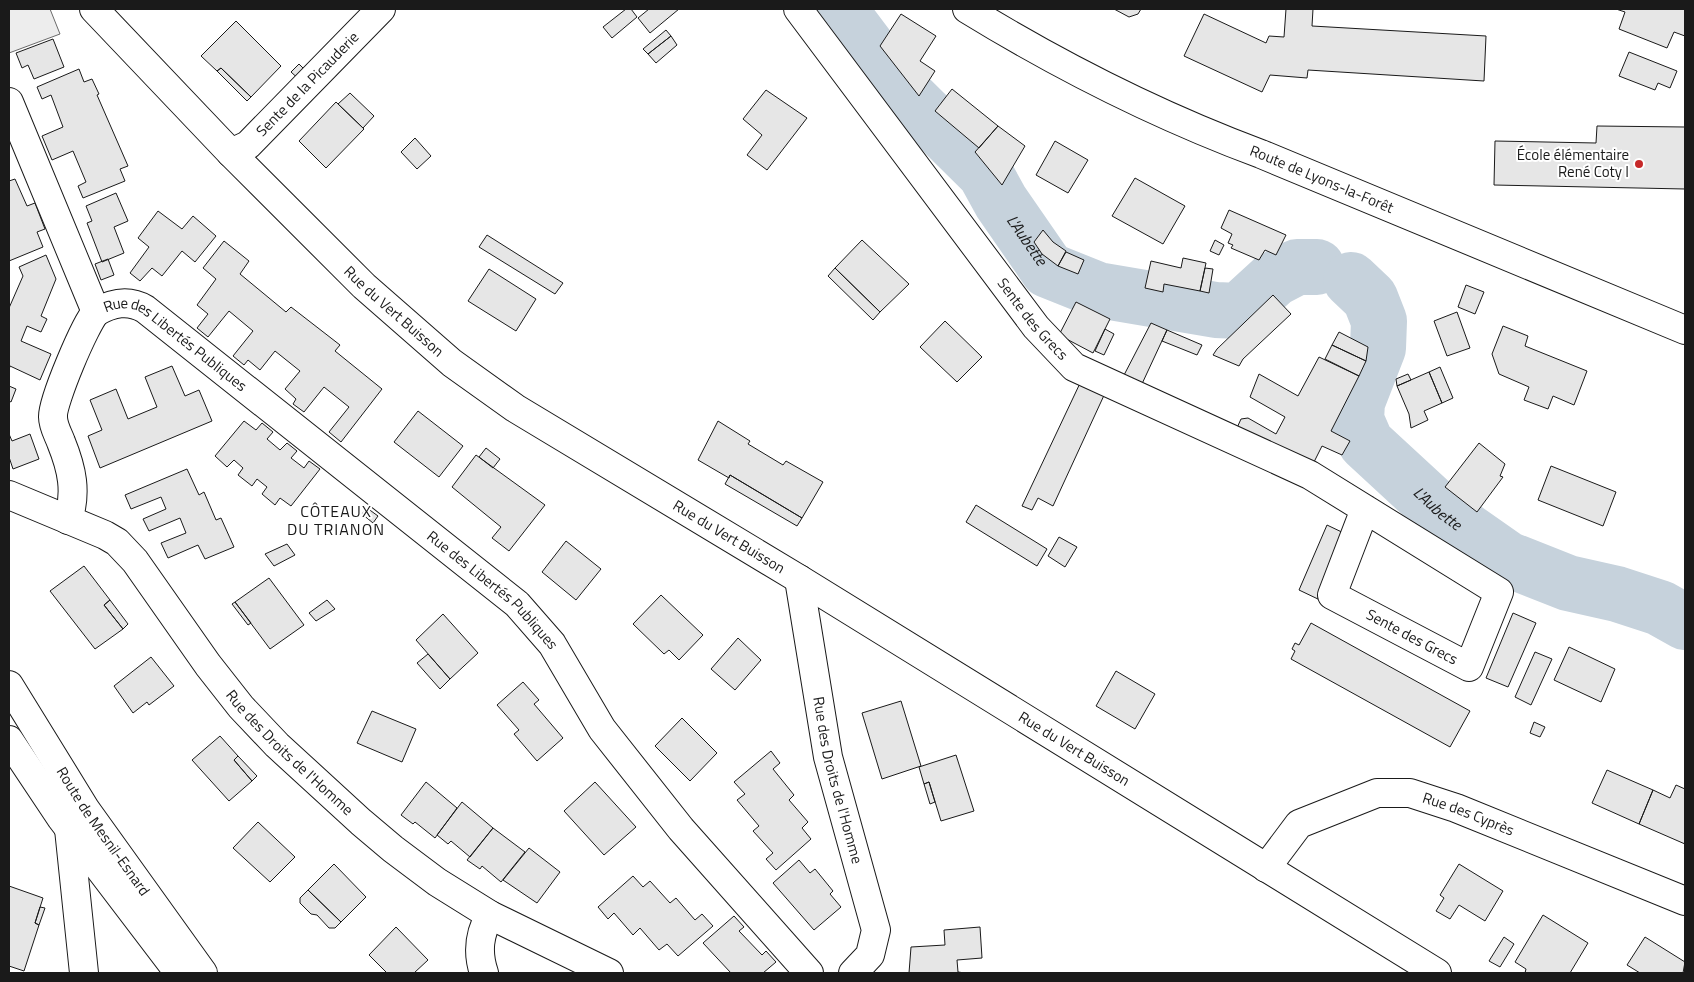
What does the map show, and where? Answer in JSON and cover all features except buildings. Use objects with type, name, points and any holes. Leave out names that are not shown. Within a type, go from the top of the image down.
[{"type":"street","name":"Rue du Vert Buisson","points":[[94,9],[230,153],[364,286],[452,363],[515,408],[799,579],[1437,973]]},
{"type":"street","name":"Sente de la Picauderie","points":[[230,153],[248,145],[380,9]]},
{"type":"street","name":"Sente des Grecs","points":[[798,9],[1036,327],[1074,367],[1310,475],[1365,509],[1499,592],[1469,667],[1332,595],[1365,509]]},
{"type":"street","name":"Route de Lyons-la-Forêt","points":[[967,9],[1025,44],[1211,135],[1685,330]]},
{"type":"street","points":[[9,102],[96,312],[86,325],[54,406],[54,424],[70,466],[74,493],[68,520]]},
{"type":"street","name":"Rue des Libertés Publiques","points":[[96,312],[118,303],[138,305],[145,309],[517,604],[552,644],[602,729],[675,822],[809,973]]},
{"type":"street","name":"Rue des Droits de l'Homme","points":[[9,496],[105,535],[126,552],[241,707],[277,745],[393,849],[437,882],[490,915],[609,973]]},
{"type":"street","name":"Rue des Droits de l'Homme","points":[[799,579],[828,757],[876,930],[870,955],[853,973]]},
{"type":"street","name":"Route de Mesnil-Esnard","points":[[9,685],[86,810],[203,973]]},
{"type":"street","name":"Route de Mesnil-Esnard","points":[[9,740],[69,829],[179,973]]},
{"type":"street","name":"Rue des Cyprès","points":[[1266,868],[1299,824],[1377,793],[1410,793],[1456,808],[1685,901]]},
{"type":"street","points":[[69,829],[84,973]]},
{"type":"street","points":[[484,973],[480,960],[480,934],[490,915]]},
{"type":"shaded area","points":[[9,9],[50,9],[60,34],[9,53]]},
{"type":"waterway","name":"L'Aubette","points":[[843,9],[844,16],[896,85],[985,173],[1001,202],[1048,270],[1098,290],[1216,310],[1239,311],[1274,279],[1297,267],[1317,267]]},
{"type":"waterway","name":"L'Aubette","points":[[1351,280],[1370,298],[1379,321],[1378,348],[1357,402],[1356,420],[1366,443],[1443,514],[1507,559],[1568,583],[1617,594],[1660,608],[1685,622]]},
{"type":"place","name":"École élémentaire René Coty I","points":[[1639,164]]},
{"type":"district","name":"CÔTEAUX DU TRIANON","points":[[336,520]]}]
